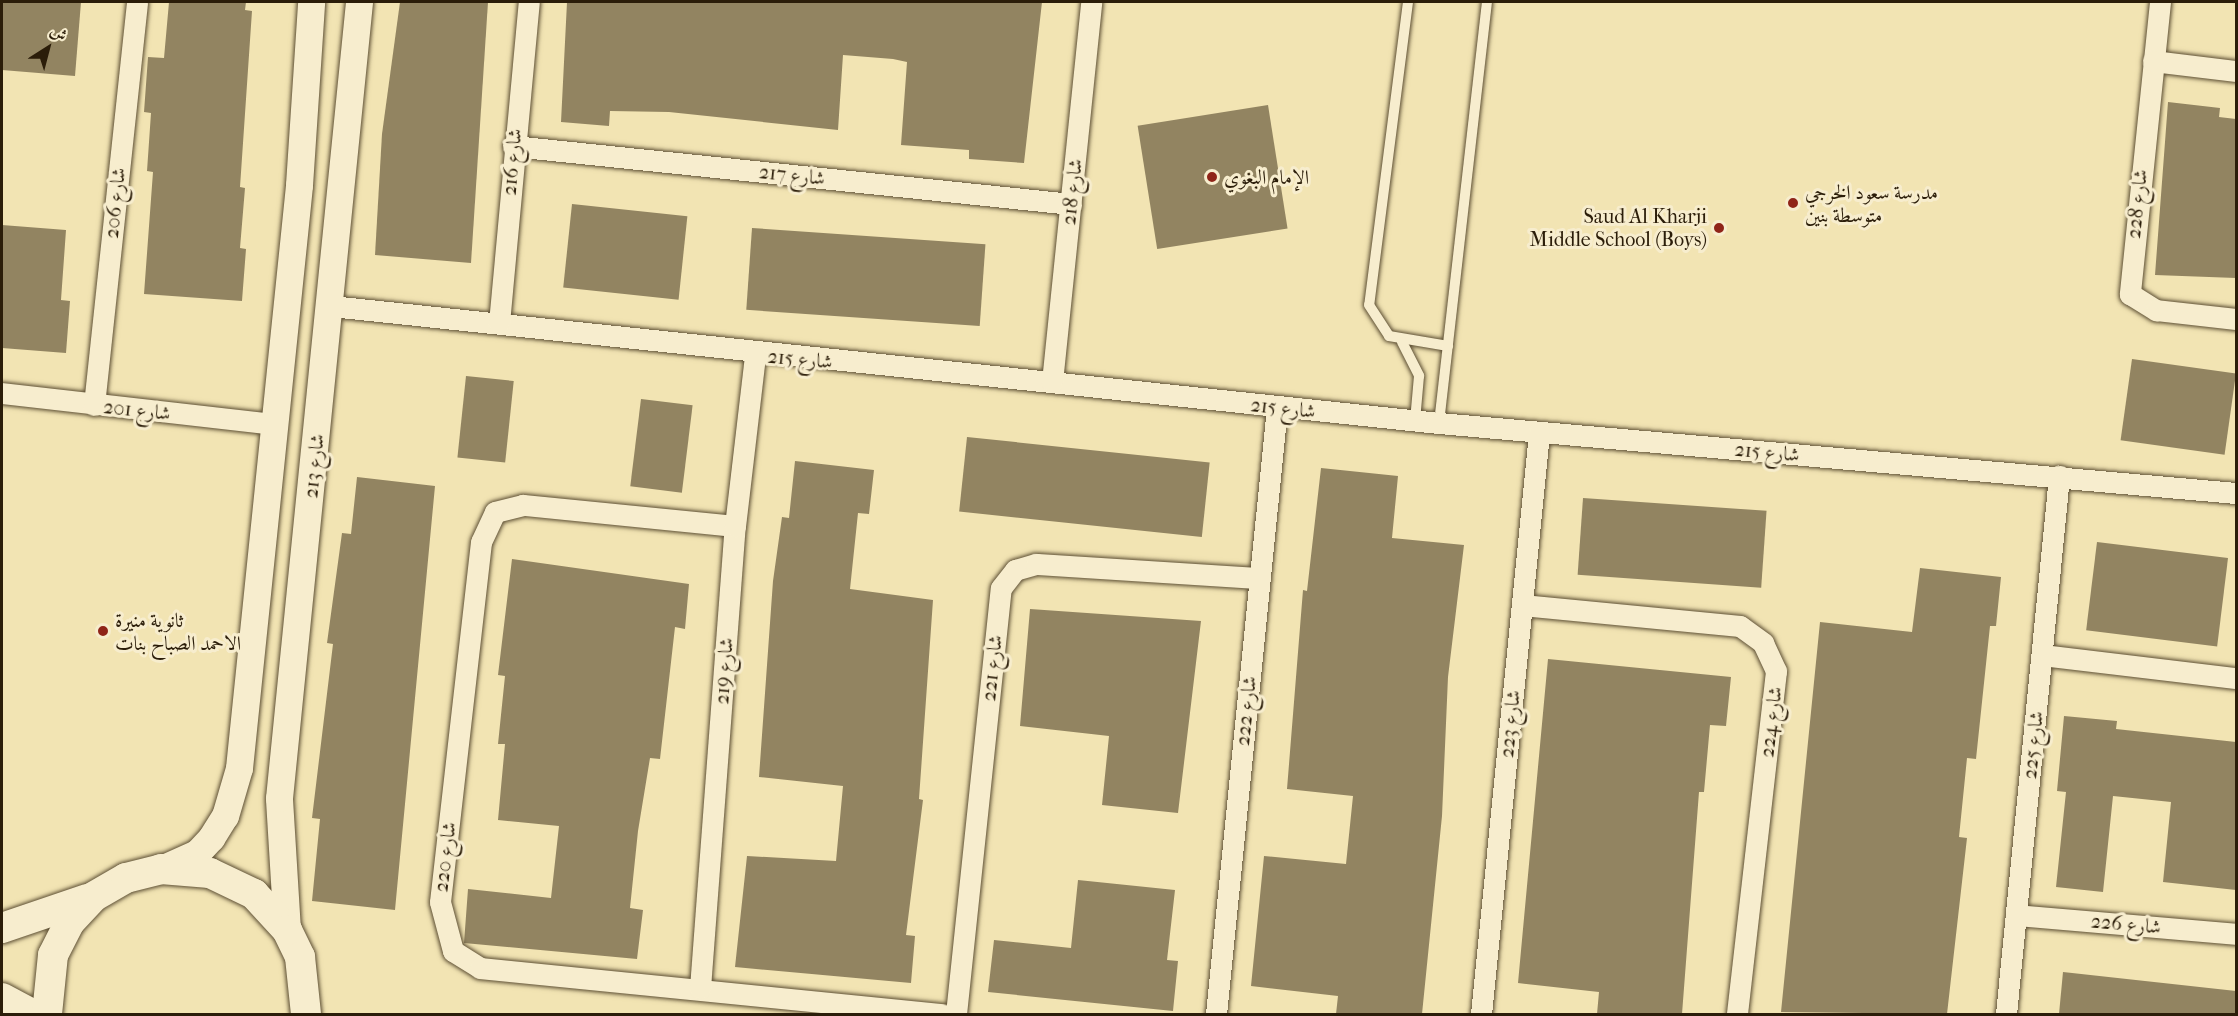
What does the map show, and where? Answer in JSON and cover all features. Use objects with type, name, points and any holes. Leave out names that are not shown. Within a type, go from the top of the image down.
[{"type":"main road","points":[[2,928],[93,897],[126,878],[161,869],[210,873],[254,894],[287,930],[306,1000],[325,1014]]},
{"type":"main road","points":[[47,1014],[53,955],[69,923],[93,897]]},
{"type":"main road","points":[[2,998],[32,1014]]},
{"type":"street","name":"شارع 206","points":[[94,405],[137,2]]},
{"type":"street","points":[[161,869],[197,853],[212,838],[225,816],[239,768],[311,2]]},
{"type":"street","name":"شارع 213","points":[[287,930],[279,798],[331,306],[359,2]]},
{"type":"street","name":"شارع 216","points":[[499,323],[513,146],[529,2]]},
{"type":"street","name":"شارع 218","points":[[1052,382],[1091,2]]},
{"type":"street","name":"شارع 228","points":[[2160,2],[2130,294],[2144,308],[2236,319]]},
{"type":"street","points":[[2153,61],[2236,71]]},
{"type":"street","name":"شارع 217","points":[[513,146],[1071,204]]},
{"type":"street","name":"شارع 215","points":[[331,306],[499,323],[755,355],[1052,382],[1415,421],[2059,476],[2236,494]]},
{"type":"street","name":"شارع 219","points":[[700,988],[735,526],[755,355]]},
{"type":"street","name":"شارع 201","points":[[2,393],[273,424]]},
{"type":"street","name":"شارع 222","points":[[1216,1014],[1276,407]]},
{"type":"street","name":"شارع 223","points":[[1481,1014],[1539,433]]},
{"type":"street","name":"شارع 225","points":[[2006,1014],[2059,476]]},
{"type":"street","name":"شارع 220","points":[[735,526],[523,505],[495,512],[481,543],[440,902],[453,951],[480,968],[700,988],[942,1014]]},
{"type":"street","name":"شارع 221","points":[[956,1014],[1001,588],[1015,570],[1035,564],[1259,578]]},
{"type":"street","name":"شارع 224","points":[[1522,605],[1740,626],[1763,643],[1776,671],[1737,1014]]},
{"type":"street","points":[[2042,655],[2236,678]]},
{"type":"street","name":"شارع 226","points":[[2016,915],[2236,934]]},
{"type":"lane","points":[[1408,2],[1369,305],[1382,329],[1402,342],[1448,346]]},
{"type":"lane","points":[[1439,423],[1487,2]]},
{"type":"lane","points":[[1402,342],[1419,376],[1415,421]]},
{"type":"building","points":[[2,2],[81,2],[75,76],[2,70]]},
{"type":"building","points":[[169,2],[246,2],[245,10],[252,11],[240,187],[245,188],[240,248],[246,249],[242,301],[144,294],[153,172],[147,171],[151,113],[144,112],[148,57],[164,58]]},
{"type":"building","points":[[400,2],[488,2],[471,263],[375,255],[382,134]]},
{"type":"building","points":[[567,2],[1042,2],[1024,163],[969,159],[969,150],[901,145],[907,62],[893,59],[843,55],[838,130],[669,112],[610,111],[609,126],[561,122]]},
{"type":"building","points":[[2168,102],[2220,108],[2219,117],[2236,119],[2236,278],[2155,275]]},
{"type":"building","name":"الإمام البغوي","points":[[1268,105],[1288,228],[1157,249],[1138,126]]},
{"type":"building","points":[[572,204],[687,216],[679,300],[563,288]]},
{"type":"building","points":[[2,225],[66,230],[61,300],[70,301],[66,353],[2,348]]},
{"type":"building","points":[[752,228],[985,244],[980,326],[746,310]]},
{"type":"building","points":[[2132,359],[2236,374],[2225,455],[2121,440]]},
{"type":"building","points":[[466,376],[514,381],[505,463],[457,458]]},
{"type":"building","points":[[641,399],[693,405],[682,493],[630,486]]},
{"type":"building","points":[[967,437],[1210,463],[1202,537],[959,512]]},
{"type":"building","points":[[795,461],[874,470],[869,514],[858,513],[850,589],[933,600],[919,799],[923,800],[906,935],[915,936],[911,983],[735,967],[747,856],[836,861],[843,786],[759,777],[773,581],[782,517],[789,518]]},
{"type":"building","points":[[1321,468],[1398,476],[1392,538],[1464,545],[1448,677],[1442,816],[1422,1014],[1336,1014],[1338,996],[1251,986],[1264,856],[1346,864],[1353,796],[1287,789],[1303,590],[1307,591]]},
{"type":"building","points":[[357,477],[435,486],[395,910],[312,901],[320,819],[312,818],[333,644],[327,643],[342,533],[351,534]]},
{"type":"building","points":[[1583,498],[1767,511],[1761,588],[1578,575]]},
{"type":"building","points":[[2097,542],[2228,558],[2217,646],[2086,630]]},
{"type":"building","points":[[512,559],[689,584],[685,629],[675,627],[660,759],[650,758],[638,831],[630,908],[643,910],[637,959],[464,943],[468,889],[551,898],[559,826],[498,820],[505,744],[498,744],[505,676],[498,675]]},
{"type":"building","points":[[1920,568],[2001,577],[1996,626],[1990,626],[1976,759],[1967,758],[1959,837],[1967,838],[1947,1014],[1781,1012],[1820,622],[1912,632]]},
{"type":"building","points":[[1030,609],[1201,621],[1178,813],[1102,805],[1109,736],[1020,726]]},
{"type":"building","points":[[1548,659],[1731,677],[1726,726],[1710,725],[1704,792],[1699,792],[1682,1014],[1597,1014],[1599,992],[1518,983]]},
{"type":"building","points":[[2064,716],[2117,721],[2116,729],[2236,742],[2236,890],[2163,882],[2171,802],[2113,796],[2103,892],[2056,887],[2066,792],[2057,791]]},
{"type":"building","points":[[1078,880],[1175,890],[1167,960],[1178,961],[1173,1011],[988,992],[994,940],[1071,948]]},
{"type":"building","points":[[2063,972],[2236,991],[2236,1014],[2059,1014]]},
{"type":"place","name":"الإمام البغوي","points":[[1212,177]]},
{"type":"place","name":"مدرسة سعود الخرجي متوسطة بنين","points":[[1793,203]]},
{"type":"place","name":"Saud Al Kharji Middle School (Boys)","points":[[1719,228]]},
{"type":"place","name":"ثانوية منيرة الاحمد الصباح بنات","points":[[103,631]]}]
